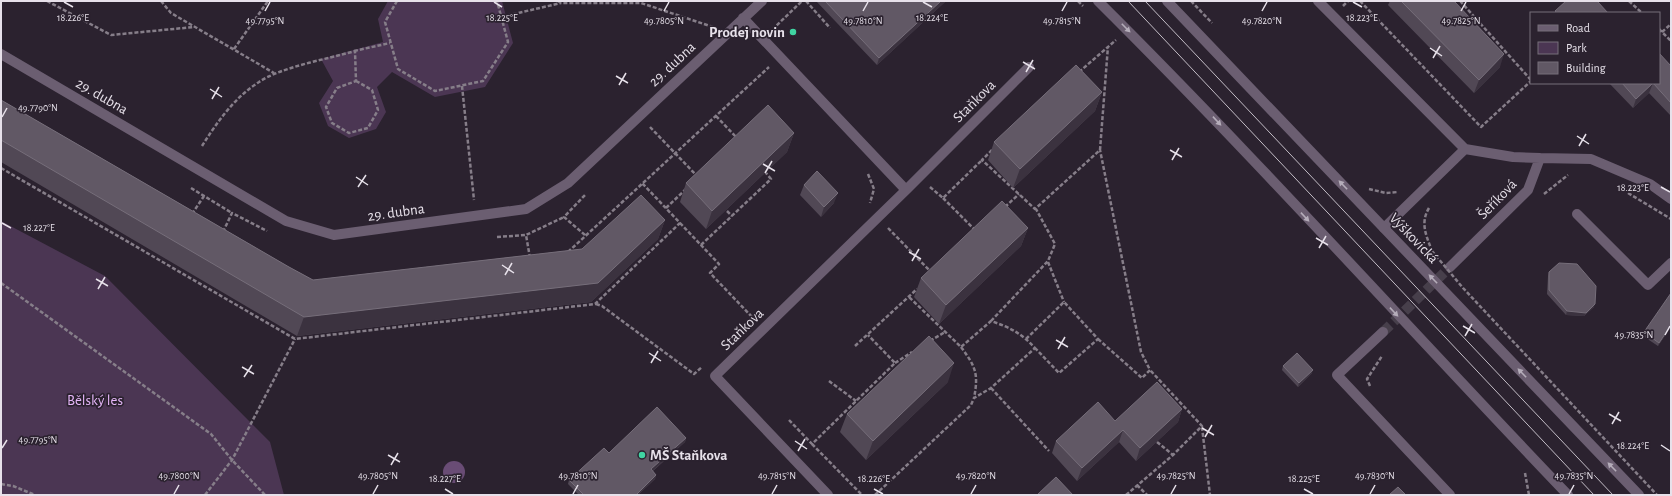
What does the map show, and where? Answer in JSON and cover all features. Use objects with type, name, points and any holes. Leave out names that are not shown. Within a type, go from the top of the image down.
[{"type":"street","name":"29. dubna","points":[[1,54],[286,221],[334,235],[526,209],[568,184],[725,34],[762,1]]},
{"type":"street","points":[[1098,1],[1188,90],[1431,352],[1568,495]]},
{"type":"street","name":"Výškovická","points":[[1168,1],[1639,495]]},
{"type":"street","points":[[1318,1],[1465,149],[1513,157],[1591,159],[1650,184],[1671,199]]},
{"type":"street","points":[[743,18],[906,190]]},
{"type":"street","name":"Staňkova","points":[[828,495],[715,376],[906,190],[1029,67]]},
{"type":"street","points":[[1384,228],[1465,149]]},
{"type":"street","name":"Šeříková","points":[[1450,267],[1528,190],[1540,158]]},
{"type":"street","points":[[1577,214],[1648,284],[1671,263]]},
{"type":"street","points":[[1383,332],[1337,375],[1450,495]]},
{"type":"path","points":[[47,1],[110,35],[194,26]]},
{"type":"path","points":[[161,1],[171,13],[274,74]]},
{"type":"path","points":[[234,49],[268,1]]},
{"type":"path","points":[[397,1],[385,22],[398,69],[435,91],[482,81],[508,42],[497,1]]},
{"type":"path","points":[[641,3],[646,1]]},
{"type":"path","points":[[768,45],[776,36],[774,28],[802,1]]},
{"type":"path","points":[[806,1],[830,28]]},
{"type":"path","points":[[1191,1],[1213,24]]},
{"type":"path","points":[[1360,1],[1481,127],[1530,81]]},
{"type":"path","points":[[1462,1],[1461,2],[1530,79]]},
{"type":"path","points":[[1629,1],[1641,12]]},
{"type":"path","points":[[501,17],[561,3],[641,3],[718,28],[725,34]]},
{"type":"path","points":[[1671,24],[1662,32],[1671,41]]},
{"type":"path","points":[[321,59],[390,43]]},
{"type":"path","points":[[1073,77],[1108,46],[1100,150],[1141,352],[1150,370],[1202,426],[1210,495]]},
{"type":"path","points":[[202,146],[231,106],[258,82],[274,74],[355,51]]},
{"type":"path","points":[[355,51],[356,81]]},
{"type":"path","points":[[769,67],[774,73]]},
{"type":"path","points":[[356,81],[372,90],[378,110],[368,128],[349,133],[332,123],[326,107],[337,88],[356,81]]},
{"type":"path","points":[[462,86],[476,216]]},
{"type":"path","points":[[716,116],[738,138],[732,144]]},
{"type":"path","points":[[646,124],[698,177]]},
{"type":"path","points":[[943,198],[993,150]]},
{"type":"path","points":[[1036,209],[1100,150]]},
{"type":"path","points":[[960,347],[991,321],[1048,261],[1055,244],[1036,209],[982,160]]},
{"type":"path","points":[[1,168],[295,339],[596,304],[602,306],[694,374],[705,364]]},
{"type":"path","points":[[867,171],[874,189],[869,207]]},
{"type":"path","points":[[693,182],[704,172]]},
{"type":"path","points":[[701,245],[771,179],[766,173]]},
{"type":"path","points":[[1541,197],[1558,181],[1569,174]]},
{"type":"path","points":[[919,177],[943,198],[977,232]]},
{"type":"path","points":[[642,183],[719,264],[710,273],[753,318]]},
{"type":"path","points":[[1364,184],[1369,190],[1386,193],[1401,192],[1410,185],[1418,195],[1431,204],[1425,214],[1424,230],[1432,251],[1463,288],[1658,495]]},
{"type":"path","points":[[666,208],[687,187]]},
{"type":"path","points":[[191,188],[232,213],[267,231]]},
{"type":"path","points":[[1623,190],[1671,219]]},
{"type":"path","points":[[1003,208],[1019,194]]},
{"type":"path","points":[[497,237],[526,235],[564,217],[586,195]]},
{"type":"path","points":[[188,219],[204,196]]},
{"type":"path","points":[[727,211],[732,216]]},
{"type":"path","points":[[222,234],[232,213]]},
{"type":"path","points":[[564,217],[584,235]]},
{"type":"path","points":[[878,217],[933,274],[928,278]]},
{"type":"path","points":[[596,304],[680,223]]},
{"type":"path","points":[[526,235],[531,263]]},
{"type":"path","points":[[1048,261],[1064,302],[1098,338],[1142,378],[1150,370]]},
{"type":"path","points":[[1,283],[211,434],[232,460],[265,495]]},
{"type":"path","points":[[855,346],[919,288]]},
{"type":"path","points":[[874,495],[971,405],[978,381],[974,365],[960,347],[909,298]]},
{"type":"path","points":[[1026,339],[1064,302]]},
{"type":"path","points":[[748,323],[758,313]]},
{"type":"path","points":[[991,321],[1012,328],[1026,339],[1059,373],[1098,338]]},
{"type":"path","points":[[926,344],[945,332]]},
{"type":"path","points":[[868,335],[895,363]]},
{"type":"path","points":[[205,495],[232,460],[295,339]]},
{"type":"path","points":[[974,398],[991,388],[1035,348]]},
{"type":"path","points":[[812,444],[895,363],[914,352]]},
{"type":"path","points":[[1372,391],[1367,379],[1382,355]]},
{"type":"path","points":[[829,381],[856,401]]},
{"type":"path","points":[[991,388],[1049,452]]},
{"type":"path","points":[[789,420],[862,495]]},
{"type":"path","points":[[1126,495],[1173,455],[1202,426]]},
{"type":"path","points":[[1157,442],[1173,455]]},
{"type":"path","points":[[1,484],[13,486],[35,495]]},
{"type":"path","points":[[1137,485],[1146,495]]},
{"type":"green space","points":[[388,1],[502,1],[513,43],[485,87],[435,97],[392,72],[377,87],[386,112],[376,129],[349,138],[328,126],[319,103],[333,81],[321,59],[383,42],[378,19]]},
{"type":"green space","name":"Bělský les","points":[[1,221],[105,276],[270,442],[284,495],[1,495]]},
{"type":"shaded area","points":[[454,461],[462,464],[465,472],[462,480],[454,483],[446,480],[443,472],[446,464]]},
{"type":"building","points":[[825,1],[941,1],[879,58]]},
{"type":"building","points":[[1401,1],[1454,1],[1504,54],[1479,80]]},
{"type":"building","points":[[1566,1],[1597,1],[1607,12],[1556,12],[1555,11]]},
{"type":"building","points":[[1660,54],[1671,66],[1671,103],[1654,84],[1660,84]]},
{"type":"building","points":[[1076,65],[1102,92],[1020,169],[994,142]]},
{"type":"building","points":[[1623,84],[1652,84],[1636,99]]},
{"type":"building","points":[[1,100],[313,280],[582,249],[641,195],[665,220],[598,283],[304,317],[1,140]]},
{"type":"building","points":[[768,105],[794,133],[712,211],[686,183]]},
{"type":"building","points":[[817,171],[838,193],[824,207],[804,185]]},
{"type":"building","points":[[1002,201],[1028,228],[946,305],[921,278]]},
{"type":"building","points":[[1559,263],[1577,264],[1596,286],[1595,304],[1586,313],[1567,311],[1549,290],[1549,272]]},
{"type":"building","points":[[1671,293],[1671,325],[1659,343],[1644,332]]},
{"type":"building","points":[[929,336],[954,363],[873,441],[847,414]]},
{"type":"building","points":[[1297,353],[1313,370],[1299,383],[1283,366]]},
{"type":"building","points":[[1157,382],[1182,409],[1140,448],[1123,430],[1082,468],[1056,441],[1098,402],[1115,421]]},
{"type":"building","name":"MŠ Staňkova","points":[[657,407],[686,438],[651,469],[656,475],[636,495],[584,495],[569,480],[604,448],[609,453]]},
{"type":"building","points":[[1056,477],[1073,495],[1037,495]]},
{"type":"building","points":[[1398,487],[1406,495],[1389,495]]},
{"type":"tunnel","points":[[1383,332],[1450,267]]},
{"type":"tram line","points":[[1128,1],[1594,495]]},
{"type":"tram line","points":[[1145,1],[1613,495]]},
{"type":"place","name":"Prodej novin","points":[[793,32]]},
{"type":"place","name":"MŠ Staňkova","points":[[642,455]]}]
